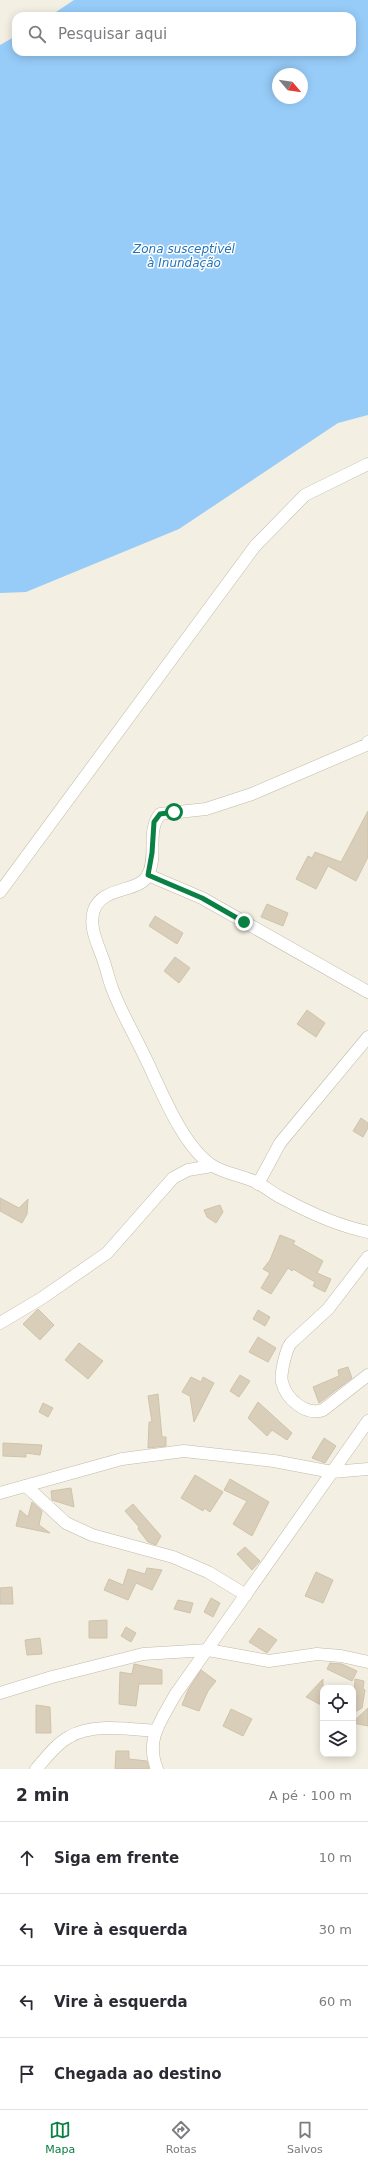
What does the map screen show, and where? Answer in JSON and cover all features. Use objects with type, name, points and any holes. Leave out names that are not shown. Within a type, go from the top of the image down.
[{"type":"street","points":[[0,892],[255,546],[305,495],[368,464]]},
{"type":"street","points":[[367,744],[252,794],[206,809],[160,814],[154,822],[152,853],[148,875],[138,884],[119,890],[101,899],[94,910],[94,935],[112,988],[160,1093],[192,1146],[212,1166],[258,1184],[283,1199],[338,1224],[368,1232]]},
{"type":"street","points":[[148,875],[202,898],[368,992]]},
{"type":"street","points":[[258,1184],[280,1143],[368,1037]]},
{"type":"street","points":[[0,1323],[42,1298],[107,1253],[173,1178],[188,1170],[212,1166]]},
{"type":"street","points":[[368,1257],[328,1309],[291,1343],[287,1349],[281,1378],[282,1383],[300,1407],[306,1411],[316,1412],[323,1410],[368,1375]]},
{"type":"street","points":[[157,1769],[151,1749],[155,1731],[175,1695],[368,1422]]},
{"type":"street","points":[[0,1493],[122,1458],[184,1451],[274,1461],[332,1472],[368,1469]]},
{"type":"street","points":[[26,1486],[66,1523],[92,1535],[173,1557],[208,1572],[246,1595]]},
{"type":"street","points":[[0,1693],[52,1677],[143,1654],[208,1650],[269,1661],[317,1654],[341,1656],[368,1662]]},
{"type":"street","points":[[36,1769],[69,1737],[82,1730],[122,1728],[155,1731]]},
{"type":"water","name":"Zona susceptivél à Inundação","points":[[74,0],[368,0],[368,415],[338,423],[179,529],[26,592],[0,593],[0,45],[12,38],[12,56],[356,56],[356,12],[56,12]]},
{"type":"building","points":[[368,811],[368,857],[356,881],[328,866],[316,889],[296,879],[308,856],[312,858],[315,852],[341,862]]},
{"type":"building","points":[[267,904],[288,913],[283,926],[261,917]]},
{"type":"building","points":[[155,916],[183,933],[177,944],[149,926]]},
{"type":"building","points":[[175,957],[190,968],[179,983],[164,971]]},
{"type":"building","points":[[307,1010],[325,1023],[316,1037],[297,1024]]},
{"type":"building","points":[[361,1118],[368,1123],[368,1128],[363,1137],[353,1131]]},
{"type":"building","points":[[0,1198],[19,1208],[28,1199],[27,1214],[22,1223],[0,1211]]},
{"type":"building","points":[[220,1205],[223,1212],[216,1223],[207,1217],[204,1210]]},
{"type":"building","points":[[280,1235],[295,1241],[293,1244],[323,1261],[317,1273],[331,1279],[325,1292],[313,1286],[315,1282],[293,1269],[292,1271],[288,1268],[271,1294],[261,1288],[270,1273],[263,1269],[270,1260]]},
{"type":"building","points":[[38,1309],[54,1325],[40,1340],[23,1324]]},
{"type":"building","points":[[258,1310],[270,1317],[265,1326],[253,1319]]},
{"type":"building","points":[[258,1337],[276,1348],[268,1362],[249,1352]]},
{"type":"building","points":[[79,1343],[103,1361],[88,1379],[65,1360]]},
{"type":"building","points":[[348,1367],[352,1378],[319,1403],[313,1387],[339,1376],[338,1370]]},
{"type":"building","points":[[240,1375],[250,1381],[239,1397],[230,1391]]},
{"type":"building","points":[[191,1377],[201,1382],[203,1377],[214,1383],[194,1422],[190,1396],[182,1392]]},
{"type":"building","points":[[158,1394],[162,1437],[166,1437],[166,1446],[148,1448],[149,1422],[152,1422],[148,1396]]},
{"type":"building","points":[[258,1402],[292,1433],[287,1440],[272,1430],[267,1436],[248,1418]]},
{"type":"building","points":[[43,1403],[53,1408],[48,1417],[39,1412]]},
{"type":"building","points":[[324,1438],[336,1446],[325,1463],[312,1458]]},
{"type":"building","points":[[3,1443],[42,1445],[40,1455],[26,1453],[26,1457],[3,1456]]},
{"type":"building","points":[[195,1475],[223,1492],[210,1512],[204,1508],[203,1511],[181,1498]]},
{"type":"building","points":[[230,1479],[269,1502],[252,1536],[233,1524],[247,1501],[224,1490]]},
{"type":"building","points":[[71,1488],[74,1507],[52,1500],[51,1491]]},
{"type":"building","points":[[32,1502],[42,1511],[39,1525],[50,1533],[16,1526],[20,1510],[28,1517]]},
{"type":"building","points":[[133,1504],[161,1536],[156,1545],[148,1542],[138,1529],[139,1527],[125,1511]]},
{"type":"building","points":[[245,1547],[260,1561],[252,1570],[237,1554]]},
{"type":"building","points":[[147,1568],[162,1570],[152,1590],[136,1583],[128,1600],[104,1590],[109,1579],[123,1585],[128,1569],[145,1574]]},
{"type":"building","points":[[316,1572],[333,1580],[323,1603],[305,1596]]},
{"type":"building","points":[[12,1587],[13,1604],[0,1604],[0,1588]]},
{"type":"building","points":[[211,1598],[220,1603],[213,1617],[204,1612]]},
{"type":"building","points":[[178,1600],[193,1603],[190,1613],[174,1609]]},
{"type":"building","points":[[107,1620],[107,1638],[89,1638],[89,1621]]},
{"type":"building","points":[[126,1627],[136,1633],[131,1642],[121,1636]]},
{"type":"building","points":[[259,1628],[277,1640],[267,1653],[249,1642]]},
{"type":"building","points":[[40,1638],[42,1654],[27,1655],[25,1640]]},
{"type":"building","points":[[330,1663],[342,1664],[357,1671],[352,1681],[327,1669]]},
{"type":"building","points":[[134,1664],[162,1670],[162,1684],[139,1684],[136,1706],[119,1704],[120,1672],[132,1674]]},
{"type":"building","points":[[201,1670],[216,1681],[208,1691],[199,1711],[182,1705],[188,1690]]},
{"type":"building","points":[[323,1679],[323,1685],[320,1685],[320,1704],[306,1697]]},
{"type":"building","points":[[355,1679],[364,1681],[363,1689],[365,1690],[362,1708],[356,1711],[356,1685],[355,1685]]},
{"type":"building","points":[[36,1705],[50,1707],[51,1733],[36,1733]]},
{"type":"building","points":[[368,1708],[368,1726],[356,1724],[356,1719]]},
{"type":"building","points":[[231,1709],[252,1719],[243,1736],[223,1726]]},
{"type":"building","points":[[116,1751],[129,1751],[129,1759],[147,1761],[149,1769],[115,1769]]},
{"type":"route","points":[[174,812],[160,814],[154,822],[152,834],[152,853],[148,875],[202,898],[244,922]]}]
